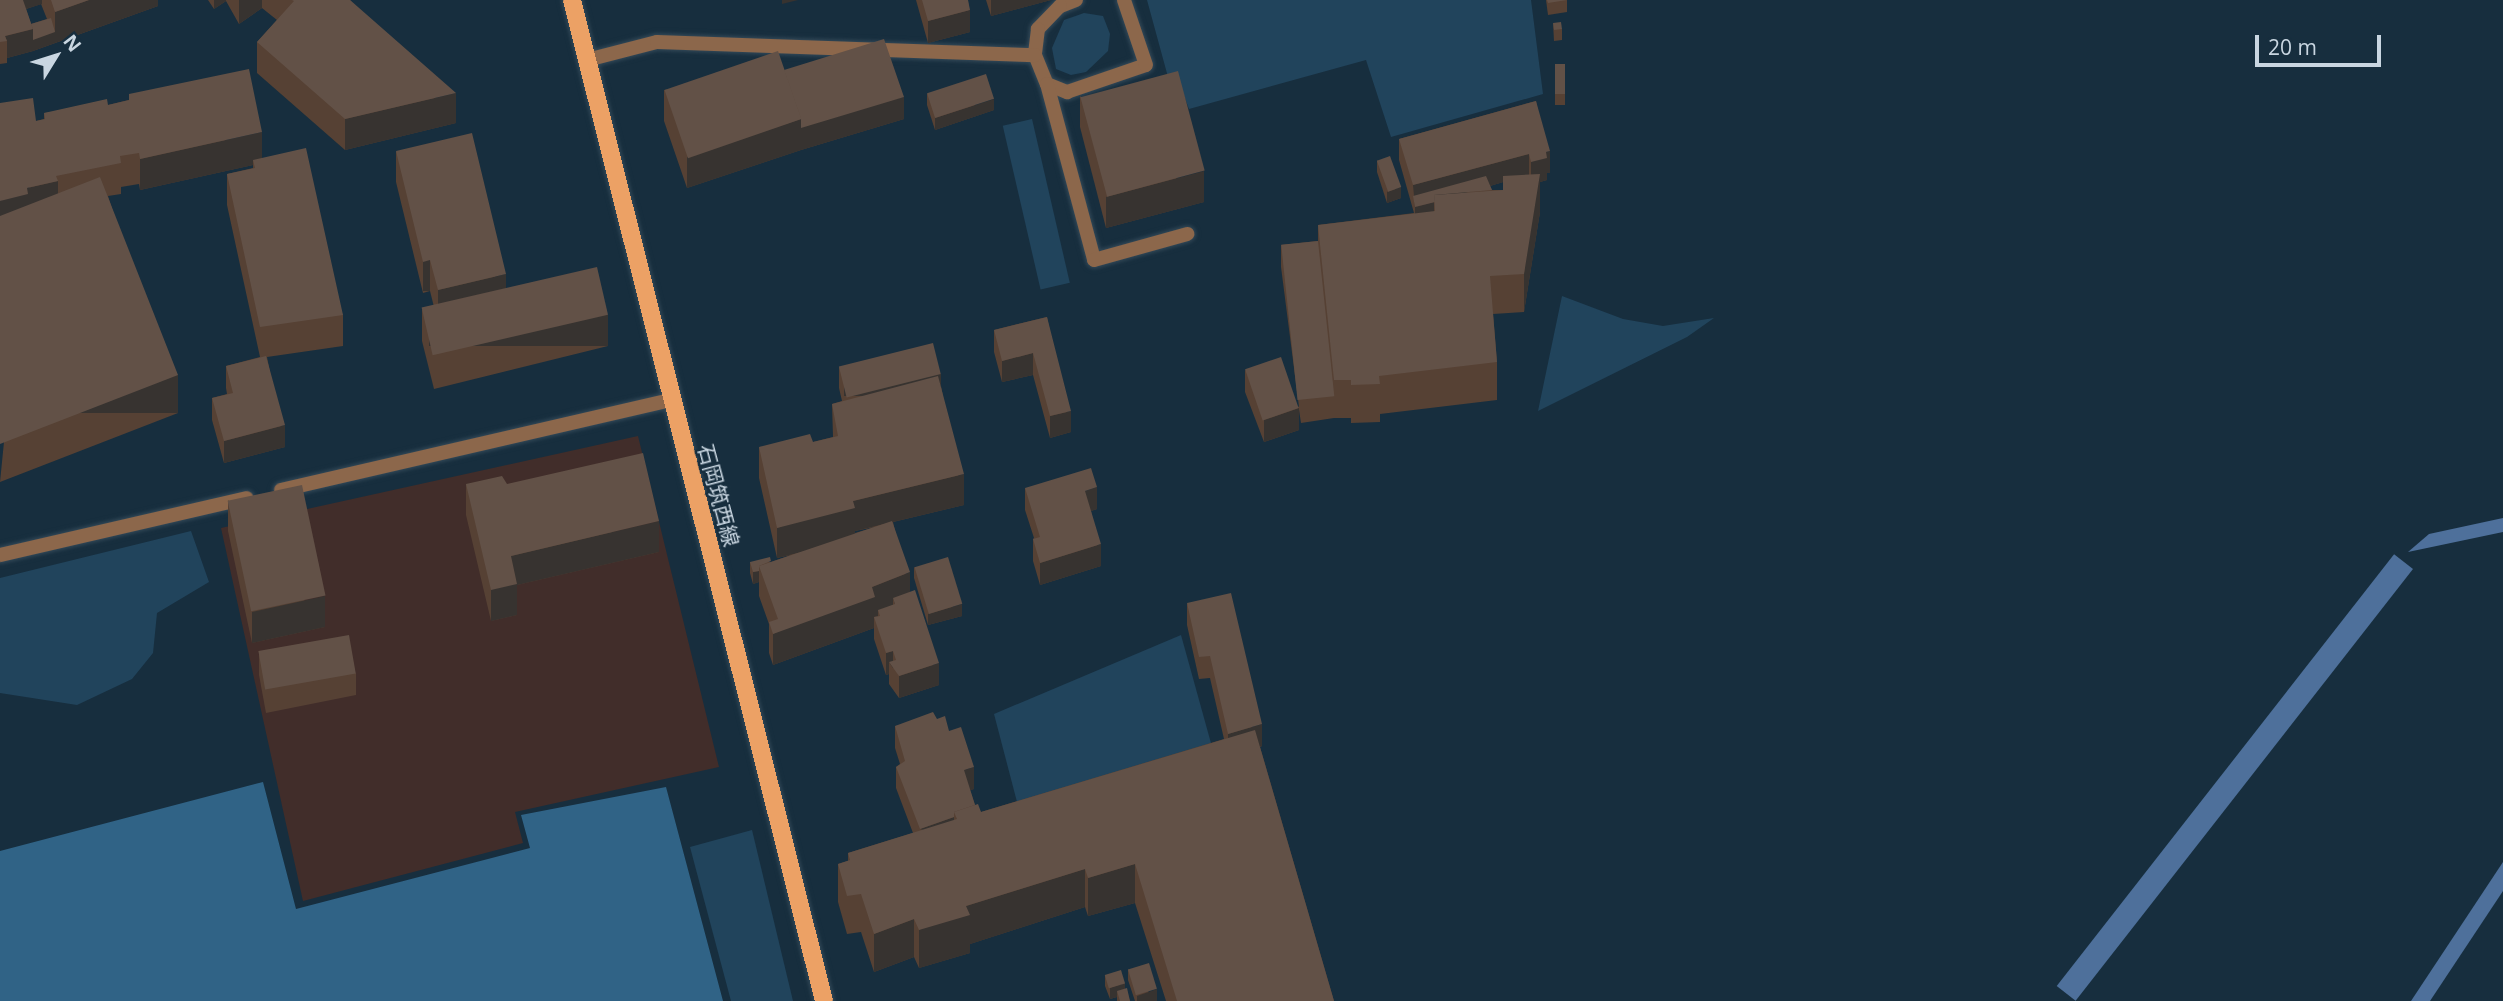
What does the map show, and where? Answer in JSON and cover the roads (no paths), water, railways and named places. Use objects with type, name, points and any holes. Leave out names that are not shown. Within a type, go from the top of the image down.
[{"type":"main road","name":"石岡筑西線","points":[[572,0],[670,400],[824,1001]]},
{"type":"street","points":[[1076,0],[1060,6],[1038,29],[1035,55],[1047,84],[1094,260],[1187,234]]},
{"type":"street","points":[[1047,84],[1067,92],[1146,65],[1124,0]]},
{"type":"street","points":[[587,60],[657,42],[1035,55]]},
{"type":"street","points":[[0,555],[670,400]]}]
